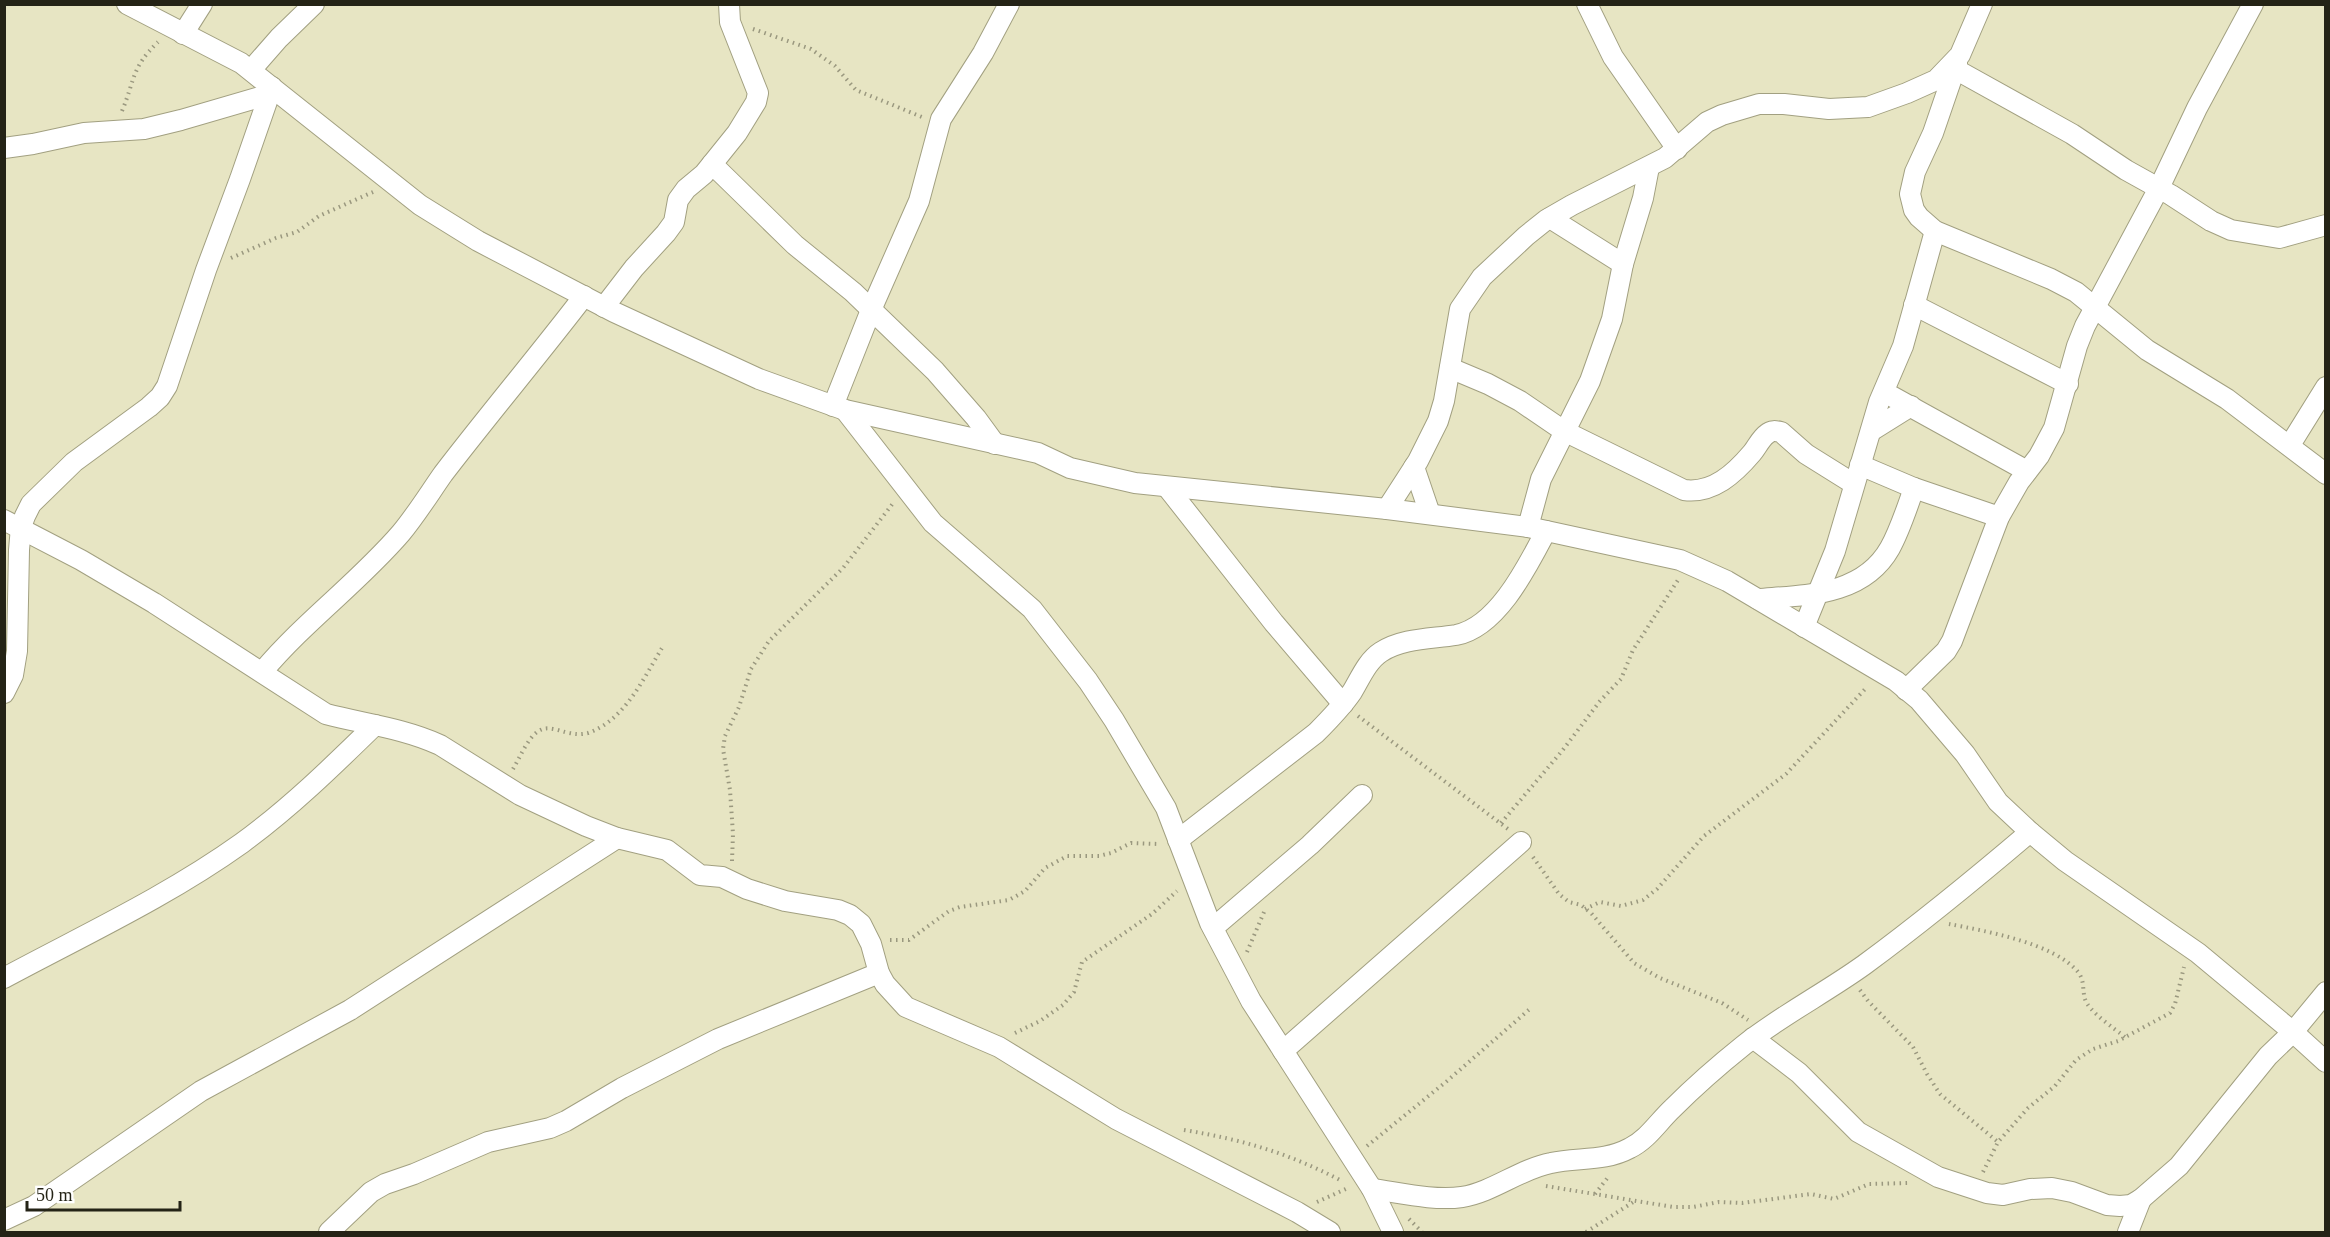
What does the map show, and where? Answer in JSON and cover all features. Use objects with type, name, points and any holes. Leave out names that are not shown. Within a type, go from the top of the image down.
[{"type":"street","points":[[127,4],[241,63],[271,91],[420,205],[478,241],[604,307],[759,379],[839,408],[1038,453],[1070,468],[1135,483],[1387,508],[1537,529],[1680,560],[1727,581],[1881,672],[1919,700],[1965,754],[1998,802],[2030,832],[2064,861],[2189,947],[2293,1032],[2325,1062]]},
{"type":"street","points":[[178,31],[202,4]]},
{"type":"street","points":[[251,70],[279,38],[314,4]]},
{"type":"street","points":[[839,408],[871,310],[919,201],[939,125],[983,53],[1009,4]]},
{"type":"street","points":[[1587,4],[1613,57],[1677,149]]},
{"type":"street","points":[[1982,4],[1957,62],[1933,133],[1915,172],[1910,194],[1914,210],[1919,217],[1935,231],[2051,279],[2076,292],[2147,350],[2227,399],[2325,474]]},
{"type":"street","points":[[1906,690],[1946,651],[1952,641],[1999,517],[2019,482],[2039,456],[2054,428],[2077,346],[2159,188],[2197,108],[2253,4]]},
{"type":"street","points":[[604,307],[634,268],[670,228],[674,222],[678,200],[737,133],[756,102],[758,93],[729,13]]},
{"type":"street","points":[[1387,508],[1414,467],[1438,421],[1450,368],[1457,320],[1468,296],[1482,277],[1506,254],[1550,218],[1649,167],[1677,149],[1707,122],[1750,106],[1784,104],[1829,109],[1868,107],[1936,80],[1957,62]]},
{"type":"street","points":[[1957,62],[2126,170],[2211,221],[2231,230],[2279,238],[2325,225]]},
{"type":"street","points":[[4,148],[66,136],[144,129],[182,120],[271,91]]},
{"type":"street","points":[[4,693],[13,675],[17,651],[17,592],[13,523],[74,462],[160,397],[167,386],[207,266],[271,91]]},
{"type":"street","points":[[712,164],[795,245],[853,292],[935,371],[976,418],[995,444]]},
{"type":"street","points":[[1178,840],[1316,733],[1335,715],[1378,654],[1402,643],[1459,634],[1479,625],[1514,590],[1537,529],[1541,479],[1590,381],[1612,319],[1623,264],[1643,198],[1649,167]]},
{"type":"street","points":[[1550,218],[1623,264]]},
{"type":"street","points":[[1804,627],[1835,551],[1871,430],[1903,346],[1935,231]]},
{"type":"street","points":[[262,671],[287,643],[366,571],[402,532],[444,474],[584,296]]},
{"type":"street","points":[[1914,305],[2068,384]]},
{"type":"street","points":[[1450,368],[1512,396],[1564,430],[1684,490],[1695,491],[1723,481],[1751,454],[1766,434],[1776,431],[1781,432],[1806,454],[1854,484]]},
{"type":"street","points":[[2290,445],[2325,387]]},
{"type":"street","points":[[1884,392],[2028,471]]},
{"type":"street","points":[[1871,430],[1911,406]]},
{"type":"street","points":[[839,408],[933,523],[1032,609],[1088,681],[1166,808],[1213,928],[1251,1001],[1384,1209],[1393,1233]]},
{"type":"street","points":[[1860,465],[1914,488],[1999,517]]},
{"type":"street","points":[[1414,467],[1430,514]]},
{"type":"street","points":[[1167,487],[1274,623],[1343,704]]},
{"type":"street","points":[[1758,599],[1817,594],[1841,589],[1870,573],[1890,549],[1914,488]]},
{"type":"street","points":[[13,523],[154,603],[326,714],[402,730],[440,745],[502,784],[586,826],[674,854],[700,875],[728,879],[785,901],[838,910],[861,924],[879,973],[894,996],[906,1007],[997,1045],[1116,1119],[1298,1212],[1330,1233]]},
{"type":"street","points":[[4,978],[161,894],[242,843],[326,773],[375,725]]},
{"type":"street","points":[[1213,928],[1310,845],[1362,795]]},
{"type":"street","points":[[1372,1190],[1425,1196],[1463,1197],[1531,1167],[1553,1162],[1597,1159],[1616,1155],[1632,1148],[1653,1131],[1688,1094],[1758,1034],[1850,974],[1924,918],[2030,832]]},
{"type":"street","points":[[4,1220],[34,1206],[201,1092],[350,1010],[618,838]]},
{"type":"street","points":[[1283,1051],[1521,842]]},
{"type":"street","points":[[329,1233],[371,1192],[385,1184],[488,1142],[550,1128],[647,1075],[718,1040],[879,973]]},
{"type":"street","points":[[1758,1034],[1858,1132],[1938,1177],[2003,1195],[2030,1189],[2052,1188],[2107,1205],[2120,1206],[2131,1205],[2141,1199],[2179,1166],[2268,1056],[2293,1032],[2325,992]]},
{"type":"street","points":[[2128,1233],[2141,1199]]},
{"type":"path","points":[[729,13],[811,49],[835,66],[856,90],[939,125]]},
{"type":"path","points":[[100,132],[114,122],[121,113],[134,72],[143,57],[178,31]]},
{"type":"path","points":[[207,266],[297,232],[319,216],[391,181]]},
{"type":"path","points":[[728,879],[732,861],[733,834],[729,778],[723,749],[751,669],[769,641],[843,568],[906,488]]},
{"type":"path","points":[[1501,823],[1562,751],[1600,701],[1621,679],[1633,650],[1688,564]]},
{"type":"path","points":[[502,784],[530,739],[538,731],[544,728],[582,735],[591,732],[619,712],[630,700],[662,648]]},
{"type":"path","points":[[1585,909],[1600,902],[1626,906],[1635,904],[1650,894],[1704,836],[1786,774],[1881,672]]},
{"type":"path","points":[[1343,704],[1501,823],[1521,842],[1559,894],[1569,902],[1581,905],[1634,963],[1660,978],[1722,1003],[1758,1034]]},
{"type":"path","points":[[866,934],[888,940],[909,939],[949,911],[960,907],[1000,902],[1018,896],[1045,868],[1067,856],[1099,856],[1131,843],[1164,844],[1178,840]]},
{"type":"path","points":[[997,1045],[1055,1012],[1074,992],[1082,962],[1152,914],[1192,878]]},
{"type":"path","points":[[1238,975],[1264,910]]},
{"type":"path","points":[[1924,918],[2022,941],[2068,962],[2080,975],[2084,983],[2085,1000],[2091,1008],[2125,1037]]},
{"type":"path","points":[[1975,1189],[1998,1142],[2028,1108],[2055,1086],[2076,1060],[2093,1049],[2109,1045],[2170,1013],[2177,996],[2189,947]]},
{"type":"path","points":[[1850,974],[1868,1001],[1913,1047],[1940,1094],[1998,1142]]},
{"type":"path","points":[[1352,1158],[1447,1081],[1531,1008]]},
{"type":"path","points":[[1175,1129],[1263,1147],[1309,1164],[1352,1186],[1298,1212]]},
{"type":"path","points":[[1543,1186],[1673,1207],[1693,1207],[1719,1202],[1742,1203],[1804,1194],[1834,1199],[1869,1184],[1903,1184],[1938,1177]]},
{"type":"path","points":[[1586,1233],[1635,1201]]}]
